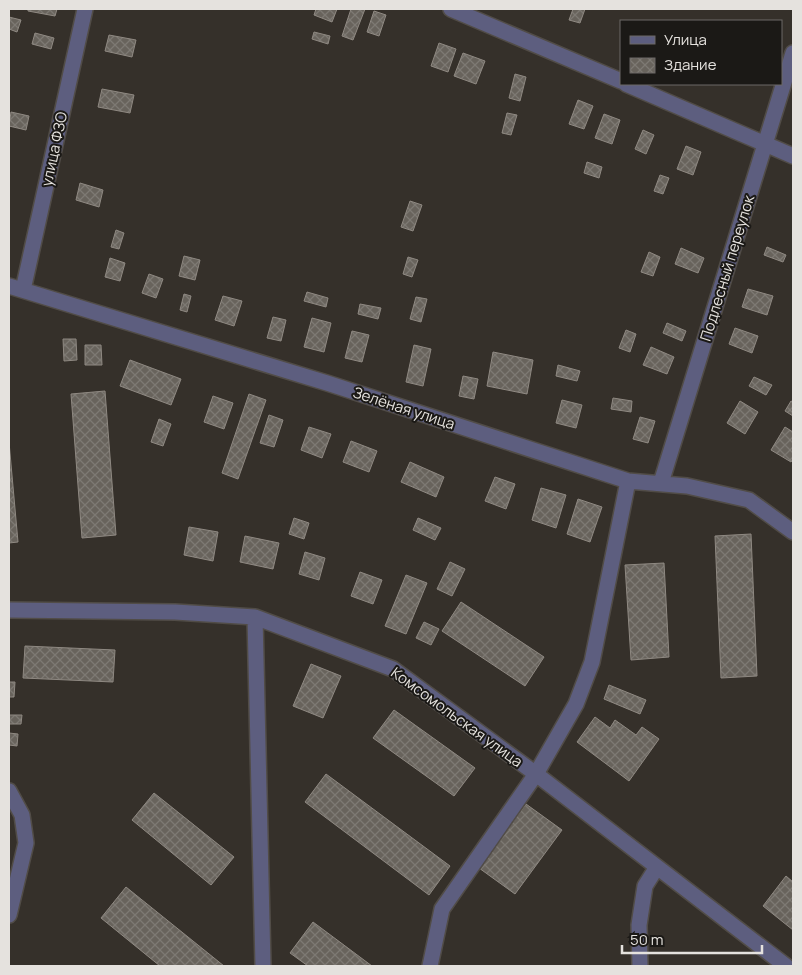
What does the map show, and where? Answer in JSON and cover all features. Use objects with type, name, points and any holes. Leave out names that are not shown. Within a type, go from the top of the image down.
[{"type":"street","name":"улица ФЗО","points":[[16,288],[85,9]]},
{"type":"street","points":[[451,9],[620,81]]},
{"type":"street","name":"Подлесный переулок","points":[[661,483],[793,53]]},
{"type":"street","points":[[628,85],[793,156]]},
{"type":"street","name":"Зелёная улица","points":[[16,288],[327,383],[628,481],[687,486],[748,500],[793,532]]},
{"type":"street","points":[[430,966],[442,908],[536,774],[576,704],[592,662],[628,481]]},
{"type":"street","name":"Комсомольская улица","points":[[9,610],[175,612],[256,617],[393,669],[536,774],[786,966]]},
{"type":"street","points":[[256,617],[263,966]]},
{"type":"street","points":[[9,791],[22,815],[26,843],[9,915]]},
{"type":"street","points":[[640,966],[639,925],[645,886],[657,867]]},
{"type":"building","points":[[28,9],[57,9],[55,16],[28,11]]},
{"type":"building","points":[[316,9],[337,9],[332,22],[314,15]]},
{"type":"building","points":[[351,9],[365,9],[353,40],[342,36]]},
{"type":"building","points":[[573,9],[585,9],[580,23],[569,20]]},
{"type":"building","points":[[374,11],[386,15],[379,36],[367,32]]},
{"type":"building","points":[[9,17],[21,20],[17,32],[9,29]]},
{"type":"building","points":[[314,32],[330,36],[328,44],[312,39]]},
{"type":"building","points":[[35,33],[54,38],[51,49],[32,44]]},
{"type":"building","points":[[109,35],[136,40],[132,57],[105,51]]},
{"type":"building","points":[[439,43],[456,49],[448,72],[431,66]]},
{"type":"building","points":[[463,53],[485,61],[476,84],[454,76]]},
{"type":"building","points":[[515,74],[526,77],[520,101],[509,98]]},
{"type":"building","points":[[102,89],[134,95],[130,113],[98,107]]},
{"type":"building","points":[[578,100],[593,106],[584,129],[569,124]]},
{"type":"building","points":[[11,112],[29,116],[26,130],[9,126]]},
{"type":"building","points":[[507,113],[517,115],[511,135],[502,133]]},
{"type":"building","points":[[604,114],[620,120],[612,144],[595,138]]},
{"type":"building","points":[[643,130],[654,135],[646,154],[635,149]]},
{"type":"building","points":[[686,146],[701,152],[693,175],[677,169]]},
{"type":"building","points":[[587,162],[602,167],[599,178],[584,173]]},
{"type":"building","points":[[660,175],[669,178],[663,194],[654,191]]},
{"type":"building","points":[[80,183],[103,190],[99,207],[76,200]]},
{"type":"building","points":[[410,201],[422,205],[413,231],[401,227]]},
{"type":"building","points":[[116,230],[124,233],[119,249],[111,247]]},
{"type":"building","points":[[767,247],[786,255],[783,262],[764,255]]},
{"type":"building","points":[[681,248],[704,258],[698,273],[675,264]]},
{"type":"building","points":[[649,252],[660,257],[653,276],[641,272]]},
{"type":"building","points":[[184,256],[200,260],[195,280],[179,276]]},
{"type":"building","points":[[408,257],[418,260],[412,277],[403,274]]},
{"type":"building","points":[[110,258],[125,263],[120,281],[105,277]]},
{"type":"building","points":[[149,274],[163,279],[156,298],[142,293]]},
{"type":"building","points":[[748,289],[773,296],[767,315],[742,307]]},
{"type":"building","points":[[307,292],[328,298],[326,307],[304,301]]},
{"type":"building","points":[[184,294],[191,296],[187,312],[180,310]]},
{"type":"building","points":[[223,296],[242,301],[234,326],[215,320]]},
{"type":"building","points":[[416,297],[427,299],[421,322],[410,319]]},
{"type":"building","points":[[360,304],[381,308],[378,319],[358,314]]},
{"type":"building","points":[[273,317],[286,320],[281,341],[267,338]]},
{"type":"building","points":[[312,318],[331,323],[324,352],[304,347]]},
{"type":"building","points":[[667,323],[686,331],[682,341],[663,333]]},
{"type":"building","points":[[735,328],[758,336],[752,353],[729,344]]},
{"type":"building","points":[[626,330],[636,334],[630,352],[619,348]]},
{"type":"building","points":[[352,331],[369,335],[362,362],[345,358]]},
{"type":"building","points":[[63,339],[76,339],[77,360],[64,361]]},
{"type":"building","points":[[85,345],[101,345],[102,365],[85,365]]},
{"type":"building","points":[[414,345],[431,349],[423,386],[406,382]]},
{"type":"building","points":[[651,347],[674,357],[667,374],[643,365]]},
{"type":"building","points":[[493,352],[533,360],[527,394],[487,386]]},
{"type":"building","points":[[130,360],[181,379],[171,405],[120,386]]},
{"type":"building","points":[[558,365],[580,371],[577,381],[556,376]]},
{"type":"building","points":[[463,376],[478,379],[474,399],[459,396]]},
{"type":"building","points":[[754,377],[772,385],[766,395],[749,386]]},
{"type":"building","points":[[105,391],[116,535],[82,538],[71,394]]},
{"type":"building","points":[[249,394],[266,400],[238,479],[222,473]]},
{"type":"building","points":[[213,396],[233,403],[224,429],[204,422]]},
{"type":"building","points":[[613,398],[632,401],[631,412],[611,409]]},
{"type":"building","points":[[562,400],[582,405],[576,428],[556,423]]},
{"type":"building","points":[[740,401],[758,412],[745,434],[727,423]]},
{"type":"building","points":[[791,401],[793,402],[793,416],[785,411]]},
{"type":"building","points":[[269,415],[283,420],[274,447],[260,443]]},
{"type":"building","points":[[640,417],[655,421],[648,443],[633,439]]},
{"type":"building","points":[[159,419],[171,424],[163,446],[151,442]]},
{"type":"building","points":[[309,427],[331,434],[322,458],[301,450]]},
{"type":"building","points":[[785,427],[793,432],[793,459],[791,462],[771,450]]},
{"type":"building","points":[[351,441],[377,451],[369,472],[343,462]]},
{"type":"building","points":[[9,442],[18,542],[9,543]]},
{"type":"building","points":[[410,462],[444,477],[436,497],[401,482]]},
{"type":"building","points":[[495,477],[515,484],[506,509],[485,501]]},
{"type":"building","points":[[541,488],[566,495],[556,528],[532,520]]},
{"type":"building","points":[[578,499],[602,507],[590,542],[567,534]]},
{"type":"building","points":[[294,518],[309,523],[304,539],[289,534]]},
{"type":"building","points":[[418,518],[441,528],[435,540],[413,530]]},
{"type":"building","points":[[189,527],[218,532],[213,561],[184,555]]},
{"type":"building","points":[[751,534],[757,676],[721,678],[715,536]]},
{"type":"building","points":[[245,536],[279,543],[273,569],[240,562]]},
{"type":"building","points":[[305,552],[325,558],[319,580],[299,574]]},
{"type":"building","points":[[450,562],[465,569],[452,596],[437,589]]},
{"type":"building","points":[[664,563],[669,657],[631,660],[625,565]]},
{"type":"building","points":[[360,572],[382,580],[373,604],[351,596]]},
{"type":"building","points":[[406,575],[427,583],[406,634],[385,626]]},
{"type":"building","points":[[461,602],[544,657],[525,686],[442,631]]},
{"type":"building","points":[[424,622],[439,629],[431,645],[416,638]]},
{"type":"building","points":[[25,646],[115,650],[113,682],[23,678]]},
{"type":"building","points":[[311,664],[341,676],[323,718],[293,706]]},
{"type":"building","points":[[9,682],[15,682],[14,697],[9,697]]},
{"type":"building","points":[[609,685],[646,700],[640,714],[604,699]]},
{"type":"building","points":[[394,710],[475,768],[454,796],[373,738]]},
{"type":"building","points":[[9,715],[22,715],[21,724],[9,724]]},
{"type":"building","points":[[595,717],[610,728],[615,720],[636,735],[642,727],[659,739],[629,781],[577,742]]},
{"type":"building","points":[[9,733],[18,734],[17,746],[9,745]]},
{"type":"building","points":[[326,774],[450,866],[429,895],[305,802]]},
{"type":"building","points":[[154,793],[234,857],[211,885],[132,820]]},
{"type":"building","points":[[526,804],[562,830],[515,894],[479,868]]},
{"type":"building","points":[[786,876],[793,882],[793,930],[763,906]]},
{"type":"building","points":[[126,887],[224,966],[160,966],[101,918]]},
{"type":"building","points":[[313,922],[372,966],[308,966],[290,953]]}]
